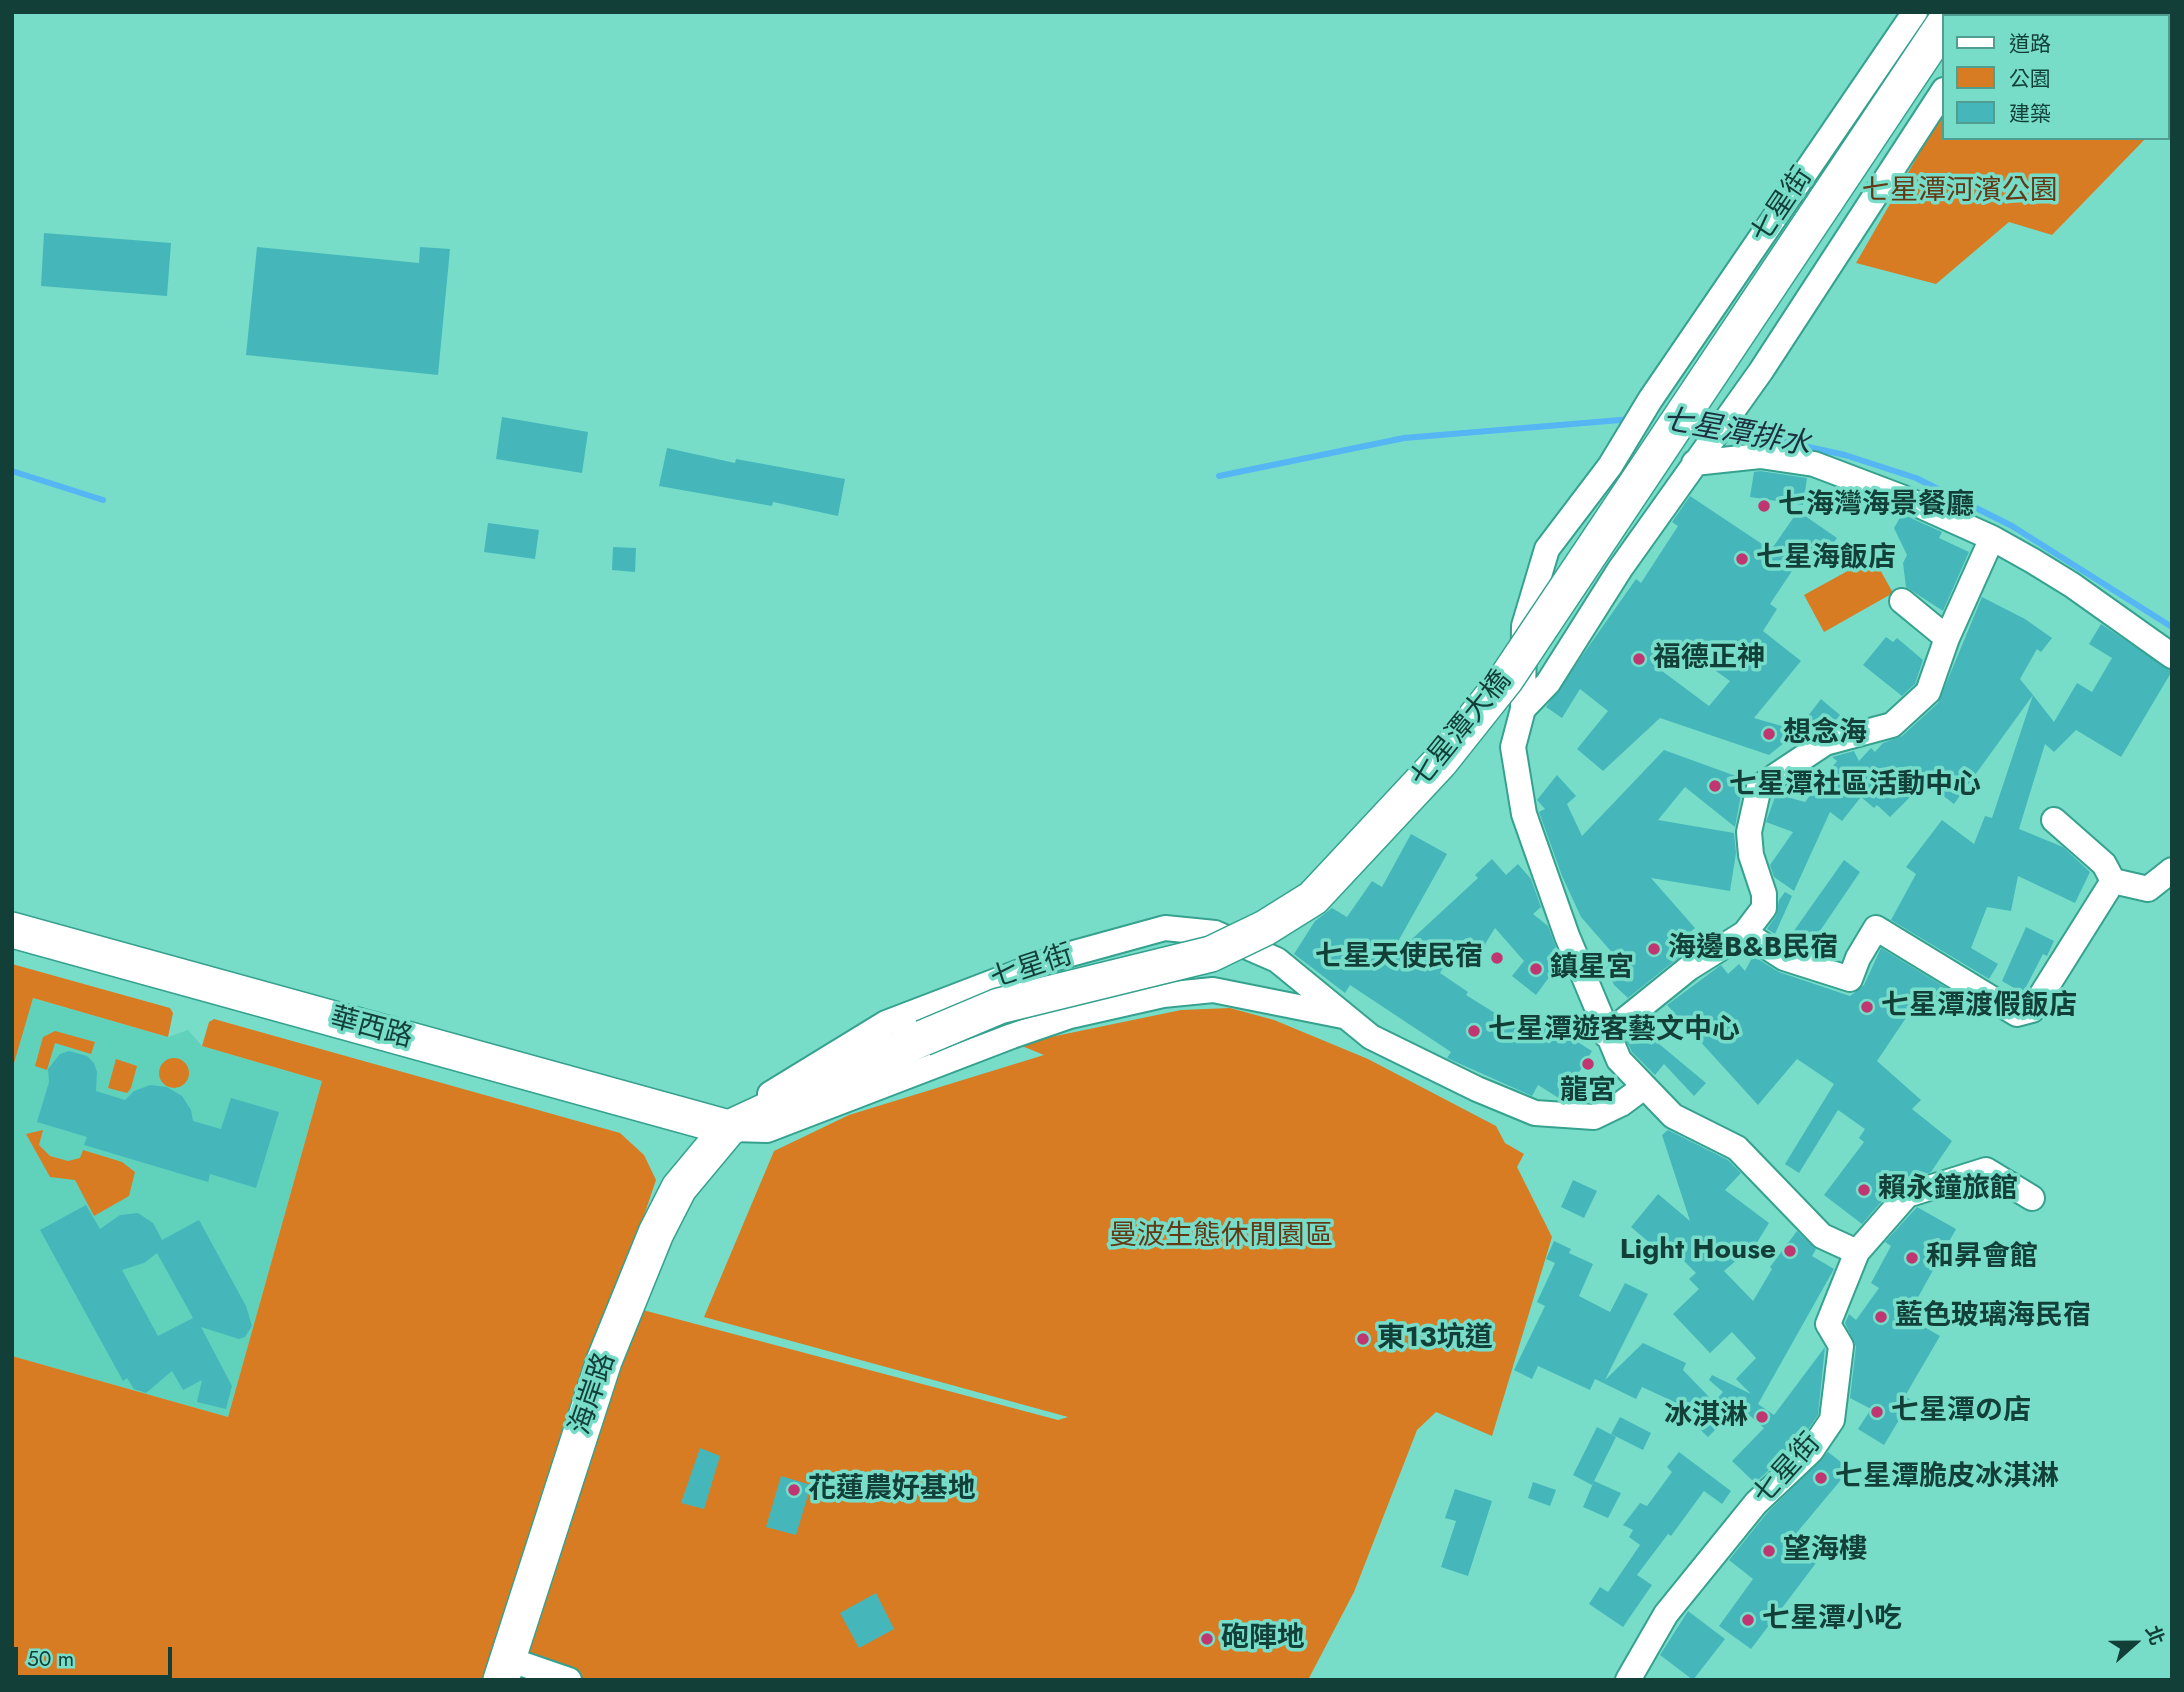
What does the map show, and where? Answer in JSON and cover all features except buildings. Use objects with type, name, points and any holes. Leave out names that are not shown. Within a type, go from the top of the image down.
[{"type":"main road","name":"七星街","points":[[1825,202],[1942,27]]},
{"type":"main road","name":"七星潭大橋","points":[[729,1128],[923,1038],[999,1006],[1211,954],[1265,928],[1313,898],[1440,762],[1506,679],[1825,202]]},
{"type":"main road","name":"華西路","points":[[12,930],[729,1128]]},
{"type":"main road","name":"海岸路","points":[[505,1670],[604,1361],[656,1233],[679,1188],[729,1128]]},
{"type":"street","name":"七星街","points":[[1523,709],[1524,626],[1547,549],[1610,466],[1650,400],[1915,12]]},
{"type":"street","points":[[1942,93],[1761,371],[1620,569],[1548,683],[1523,709],[1513,747],[1524,814],[1606,1035],[1619,1060],[1673,1116],[1737,1148],[1822,1236],[1857,1252],[1907,1195],[1986,1170],[2032,1198]]},
{"type":"street","points":[[1700,454],[1760,456],[1814,464],[1919,505],[1992,538],[2072,585],[2172,656]]},
{"type":"street","points":[[1606,1035],[1689,968],[1745,933],[1764,908],[1764,894],[1751,855],[1749,832],[1759,787],[1825,743],[1892,725],[1928,692],[1947,638],[1992,538]]},
{"type":"street","points":[[1902,601],[1947,638]]},
{"type":"street","points":[[2054,820],[2104,864],[2113,881],[2148,889],[2172,870]]},
{"type":"street","points":[[1745,933],[1784,958],[1850,979],[1876,928],[2017,1014],[2032,1010],[2113,881]]},
{"type":"street","name":"七星街","points":[[729,1128],[752,1105],[886,1023],[1056,958],[1164,929],[1215,933],[1277,960],[1371,1037],[1477,1089],[1535,1113],[1594,1117],[1621,1104],[1644,1087]]},
{"type":"street","name":"七星街","points":[[729,1128],[767,1130],[1070,1016],[1163,995],[1213,990],[1346,1016]]},
{"type":"street","name":"七星街","points":[[1628,1680],[1666,1615],[1756,1503],[1811,1451],[1832,1420],[1841,1346],[1828,1324],[1857,1252]]},
{"type":"street","points":[[505,1670],[569,1680]]},
{"type":"shaded area","points":[[32,998],[168,1037],[188,1030],[202,1046],[322,1081],[228,1417],[12,1356],[12,1070]]},
{"type":"green space","points":[[2172,12],[2172,112],[2170,114],[2170,14],[2000,14]]},
{"type":"green space","name":"七星潭河濱公園","points":[[1942,113],[1942,140],[2144,140],[2052,235],[2009,222],[1936,284],[1856,263]]},
{"type":"green space","points":[[1873,557],[1893,593],[1824,632],[1804,595]]},
{"type":"green space","points":[[12,964],[170,1008],[173,1013],[168,1037],[33,998],[12,1070]]},
{"type":"green space","name":"曼波生態休閒園區","points":[[1230,1008],[1274,1020],[1368,1059],[1496,1126],[1505,1143],[1524,1154],[1517,1167],[1552,1237],[1492,1436],[1436,1412],[1417,1430],[1354,1592],[1308,1680],[518,1680],[639,1309],[1058,1420],[1068,1417],[704,1317],[774,1151],[849,1115],[1044,1055],[1017,1044],[1181,1010]]},
{"type":"green space","points":[[214,1019],[620,1133],[644,1155],[656,1180],[487,1680],[12,1680],[12,1356],[228,1417],[322,1081],[202,1046],[209,1022]]},
{"type":"green space","points":[[55,1031],[95,1042],[91,1054],[55,1043],[47,1070],[35,1066],[43,1037]]},
{"type":"green space","points":[[174,1058],[185,1062],[189,1073],[185,1084],[174,1088],[163,1084],[159,1073],[163,1062]]},
{"type":"green space","points":[[116,1059],[137,1066],[127,1093],[108,1088]]},
{"type":"green space","points":[[43,1130],[39,1145],[50,1156],[68,1161],[80,1158],[83,1150],[122,1162],[135,1172],[129,1196],[94,1216],[75,1180],[50,1177],[26,1134]]},
{"type":"waterway","name":"七星潭排水","points":[[1219,476],[1404,438],[1632,419]]},
{"type":"waterway","name":"七星潭排水","points":[[1691,422],[1715,427]]},
{"type":"waterway","name":"七星潭排水","points":[[1726,429],[1845,455],[1916,478],[2012,526],[2172,627]]},
{"type":"waterway","name":"七星潭排水","points":[[12,471],[103,500]]},
{"type":"place","name":"七海灣海景餐廳","points":[[1764,506]]},
{"type":"place","name":"七星海飯店","points":[[1742,559]]},
{"type":"place","name":"福德正神","points":[[1639,659]]},
{"type":"place","name":"想念海","points":[[1769,734]]},
{"type":"place","name":"七星潭社區活動中心","points":[[1715,786]]},
{"type":"place","name":"海邊B&B民宿","points":[[1654,949]]},
{"type":"place","name":"七星天使民宿","points":[[1497,958]]},
{"type":"place","name":"鎮星宮","points":[[1536,969]]},
{"type":"place","name":"七星潭渡假飯店","points":[[1867,1007]]},
{"type":"place","name":"七星潭遊客藝文中心","points":[[1474,1031]]},
{"type":"place","name":"龍宮","points":[[1588,1064]]},
{"type":"place","name":"賴永鐘旅館","points":[[1864,1190]]},
{"type":"place","name":"Light House","points":[[1790,1251]]},
{"type":"place","name":"和昇會館","points":[[1912,1258]]},
{"type":"place","name":"藍色玻璃海民宿","points":[[1881,1317]]},
{"type":"place","name":"東13坑道","points":[[1363,1339]]},
{"type":"place","name":"七星潭の店","points":[[1877,1412]]},
{"type":"place","name":"冰淇淋","points":[[1762,1417]]},
{"type":"place","name":"七星潭脆皮冰淇淋","points":[[1821,1478]]},
{"type":"place","name":"花蓮農好基地","points":[[794,1490]]},
{"type":"place","name":"望海樓","points":[[1769,1551]]},
{"type":"place","name":"七星潭小吃","points":[[1748,1620]]},
{"type":"place","name":"砲陣地","points":[[1207,1639]]}]
